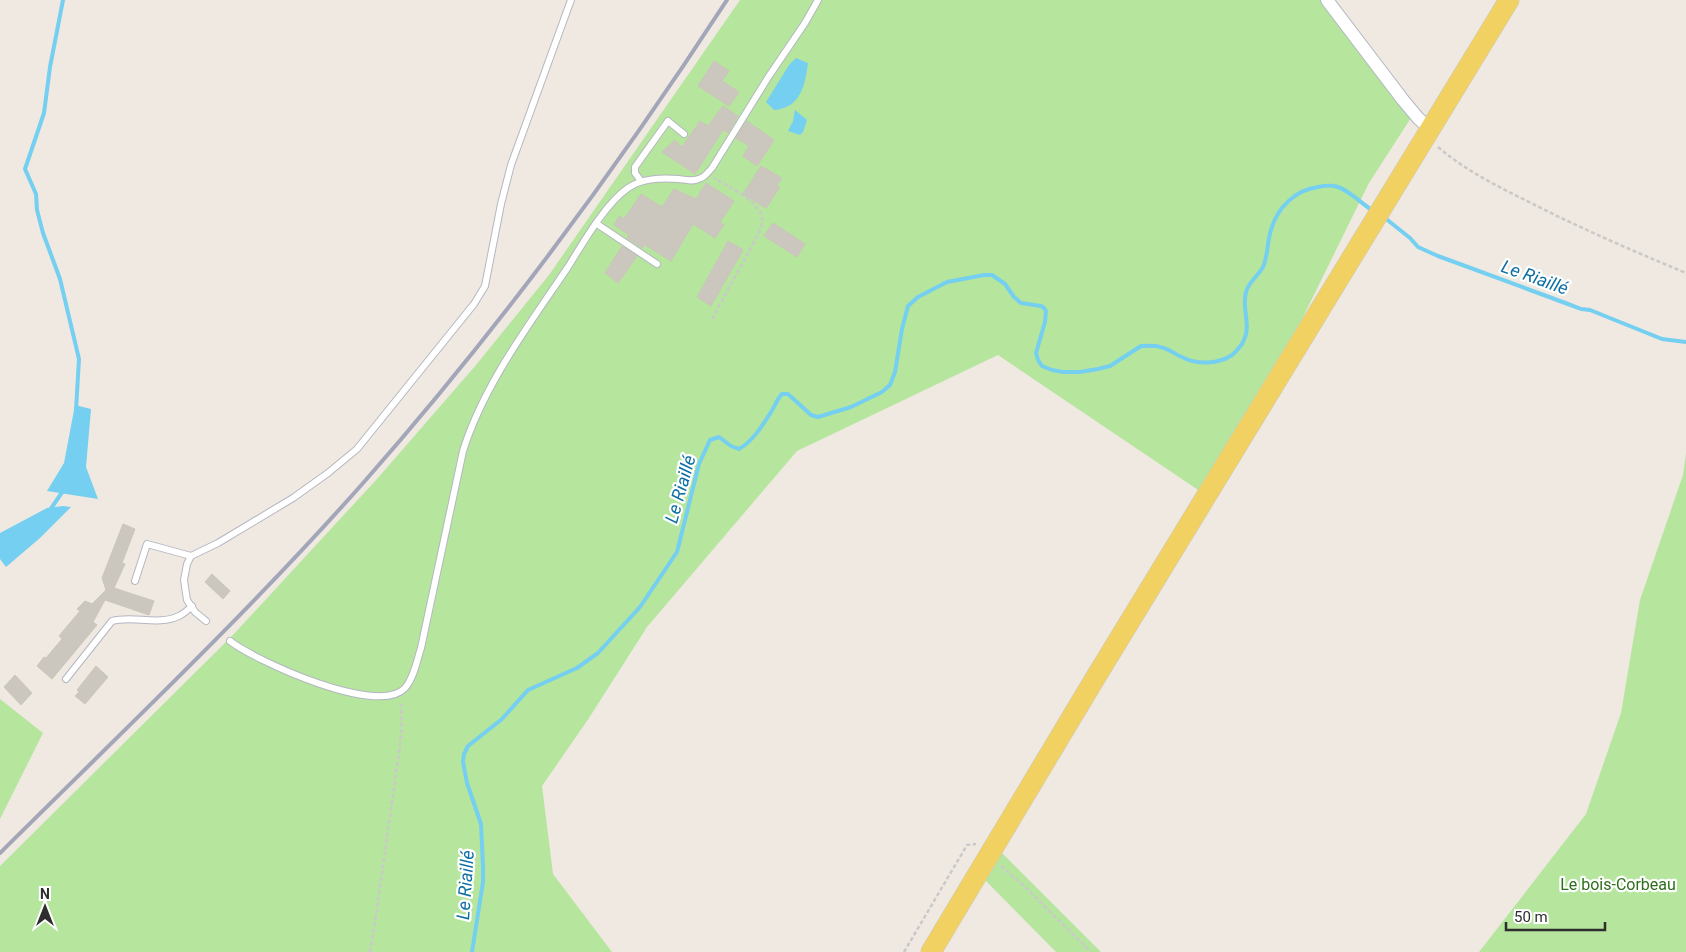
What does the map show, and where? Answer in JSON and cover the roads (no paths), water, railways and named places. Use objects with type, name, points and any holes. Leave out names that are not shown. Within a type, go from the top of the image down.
[{"type":"main road","points":[[931,952],[1094,680],[1509,0]]},
{"type":"street","points":[[1328,0],[1428,132]]},
{"type":"lane","points":[[206,621],[187,600],[184,580],[187,564],[191,556],[218,543],[293,498],[357,449],[474,304],[485,286],[501,204],[511,165],[571,0]]},
{"type":"lane","points":[[230,640],[252,655],[290,672],[360,695],[377,697],[405,689],[411,679],[420,648],[463,451],[481,404],[502,368],[611,203],[627,189],[641,182],[659,179],[691,181],[703,178],[805,23],[818,0]]},
{"type":"lane","points":[[641,182],[635,173],[635,167],[668,121],[684,134]]},
{"type":"lane","points":[[596,224],[657,264]]},
{"type":"lane","points":[[135,582],[147,544],[191,556]]},
{"type":"lane","points":[[66,679],[112,621],[122,618],[138,620],[169,619],[180,616],[192,606]]},
{"type":"water","points":[[796,58],[808,63],[803,87],[796,100],[790,105],[774,110],[766,102],[789,65]]},
{"type":"water","points":[[795,110],[807,120],[800,135],[788,131],[793,121]]},
{"type":"water","points":[[75,405],[91,409],[86,467],[98,499],[47,491],[64,463]]},
{"type":"water","points":[[71,507],[40,538],[6,567],[0,559],[0,533],[47,508]]},
{"type":"waterway","points":[[63,0],[50,67],[44,113],[25,169],[36,194],[37,210],[43,233],[60,279],[79,359],[76,410]]},
{"type":"waterway","name":"Le Riaillé","points":[[472,952],[483,882],[483,867],[481,824],[467,783],[463,762],[464,754],[468,746],[502,719],[528,690],[577,668],[598,653],[640,607],[677,552],[699,464],[710,440],[719,437],[731,446],[739,449],[749,442],[765,422],[782,394],[788,394],[811,415],[818,417],[851,407],[882,392],[890,385],[895,372],[908,306],[918,297],[947,282],[984,275],[992,275],[1005,284],[1021,303],[1044,308],[1046,311],[1045,322],[1036,353],[1042,366],[1052,370],[1080,372],[1110,366],[1141,346],[1163,348],[1196,362],[1215,362],[1227,358],[1235,353],[1245,337],[1247,331],[1246,292],[1263,267],[1274,222],[1288,201],[1310,189],[1332,186],[1339,187],[1348,192],[1369,208]]},
{"type":"waterway","name":"Le Riaillé","points":[[1385,218],[1418,247],[1438,256],[1581,309],[1590,310],[1662,339],[1686,342]]},
{"type":"waterway","points":[[50,510],[63,491]]},
{"type":"railway","points":[[0,853],[276,578],[364,482],[413,425],[554,248],[643,125],[727,0]]},
{"type":"park label","name":"Le bois-Corbeau","points":[[1618,884]]}]
